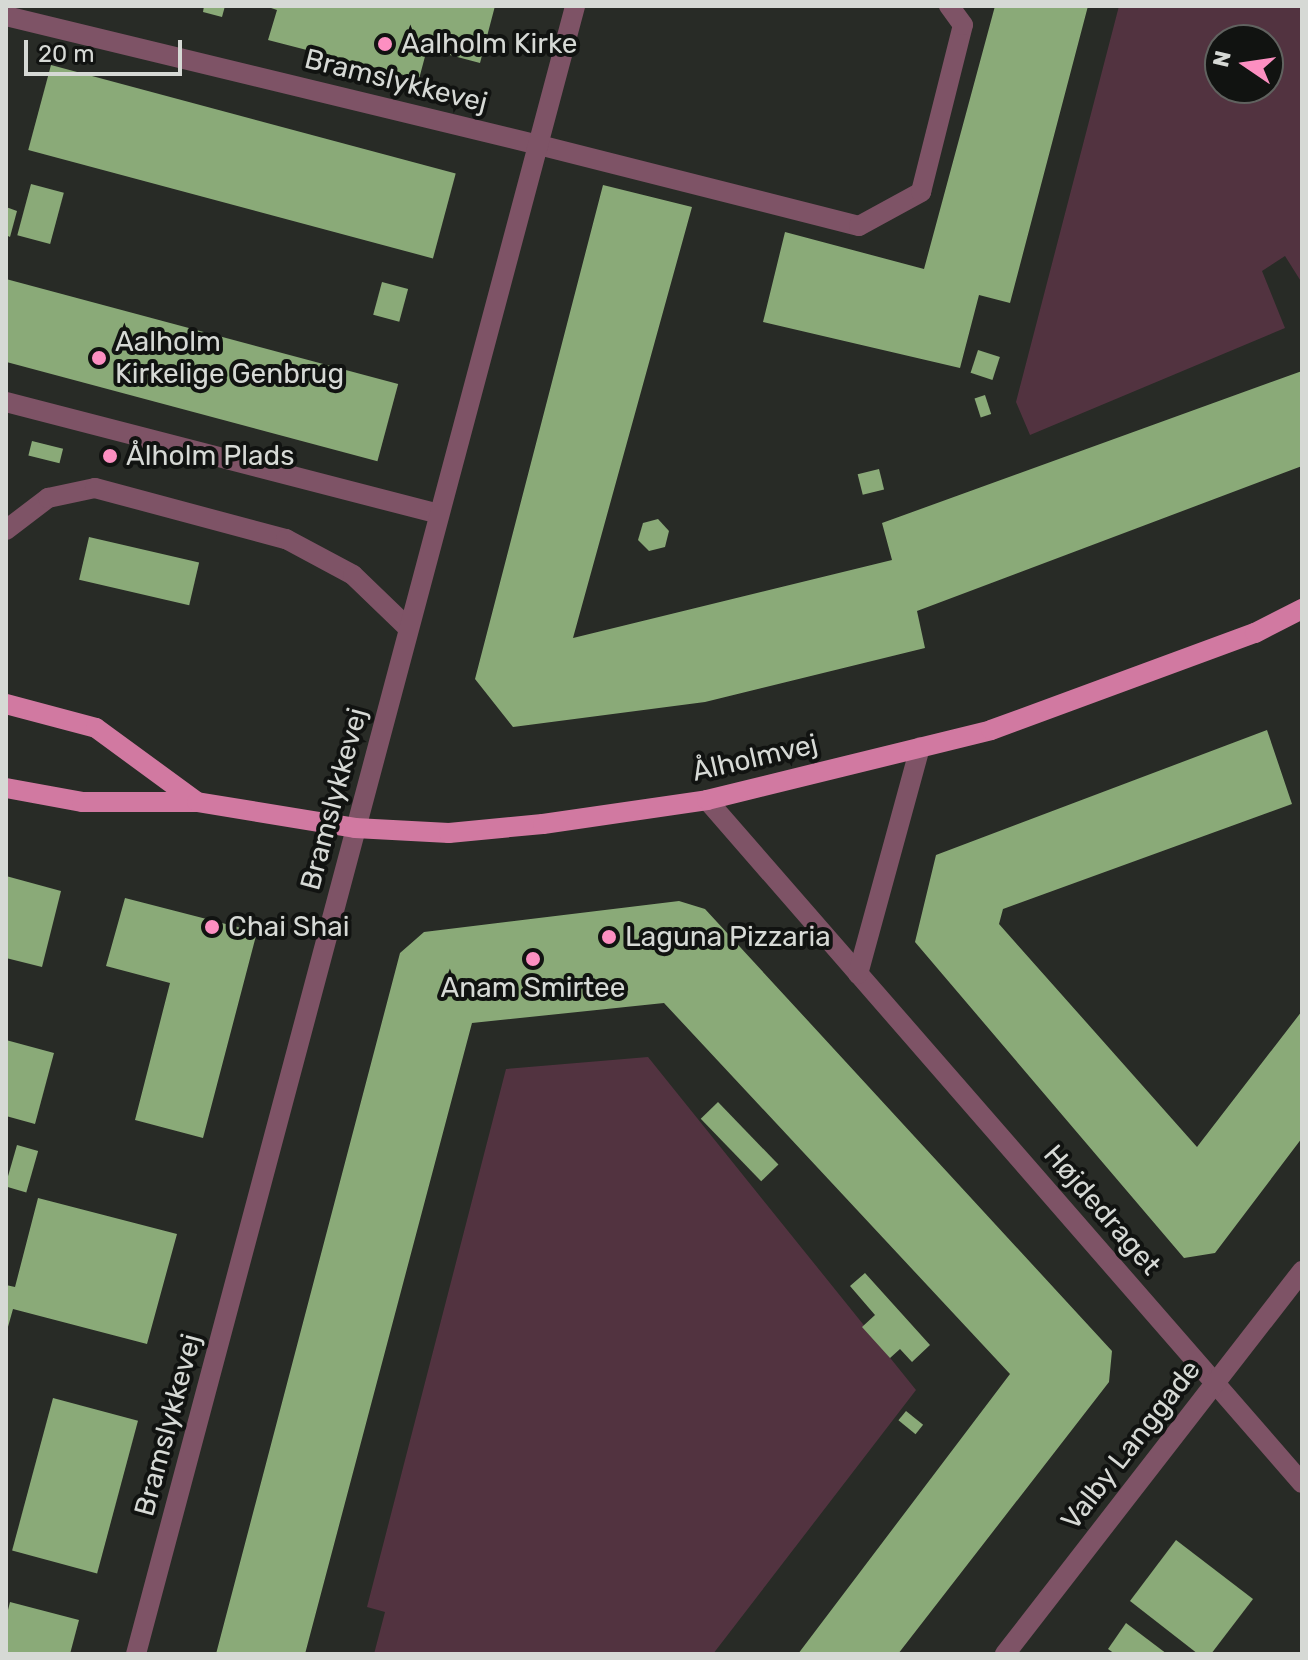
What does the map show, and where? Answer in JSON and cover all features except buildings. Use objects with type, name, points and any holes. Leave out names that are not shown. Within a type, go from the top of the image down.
[{"type":"main road","name":"Ålholmvej","points":[[6,788],[82,802],[197,802],[355,828],[449,833],[543,824],[707,800],[991,730],[1255,633],[1302,609]]},
{"type":"main road","name":"Ålholmvej","points":[[6,704],[96,728],[197,802]]},
{"type":"street","name":"Bramslykkevej","points":[[136,1654],[575,6]]},
{"type":"street","points":[[539,145],[859,226],[921,192],[963,25],[949,6]]},
{"type":"street","name":"Bramslykkevej","points":[[6,16],[539,145]]},
{"type":"street","points":[[6,402],[439,514]]},
{"type":"street","points":[[6,530],[48,498],[95,488],[286,539],[353,575],[408,628]]},
{"type":"street","points":[[858,974],[920,747]]},
{"type":"street","name":"Højdedraget","points":[[707,800],[1302,1483]]},
{"type":"street","name":"Valby Langgade","points":[[1005,1654],[1302,1271]]},
{"type":"shaded area","points":[[1119,6],[1302,6],[1302,283],[1285,256],[1262,271],[1285,328],[1030,435],[1016,402]]},
{"type":"shaded area","points":[[648,1057],[916,1390],[713,1654],[374,1654],[385,1612],[367,1607],[506,1069]]},
{"type":"place","name":"Aalholm Kirke","points":[[385,44]]},
{"type":"place","name":"Aalholm Kirkelige Genbrug","points":[[99,358]]},
{"type":"place","name":"Ålholm Plads","points":[[110,456]]},
{"type":"place","name":"Chai Shai","points":[[212,927]]},
{"type":"place","name":"Laguna Pizzaria","points":[[609,937]]},
{"type":"place","name":"Anam Smirtee","points":[[533,959]]}]
